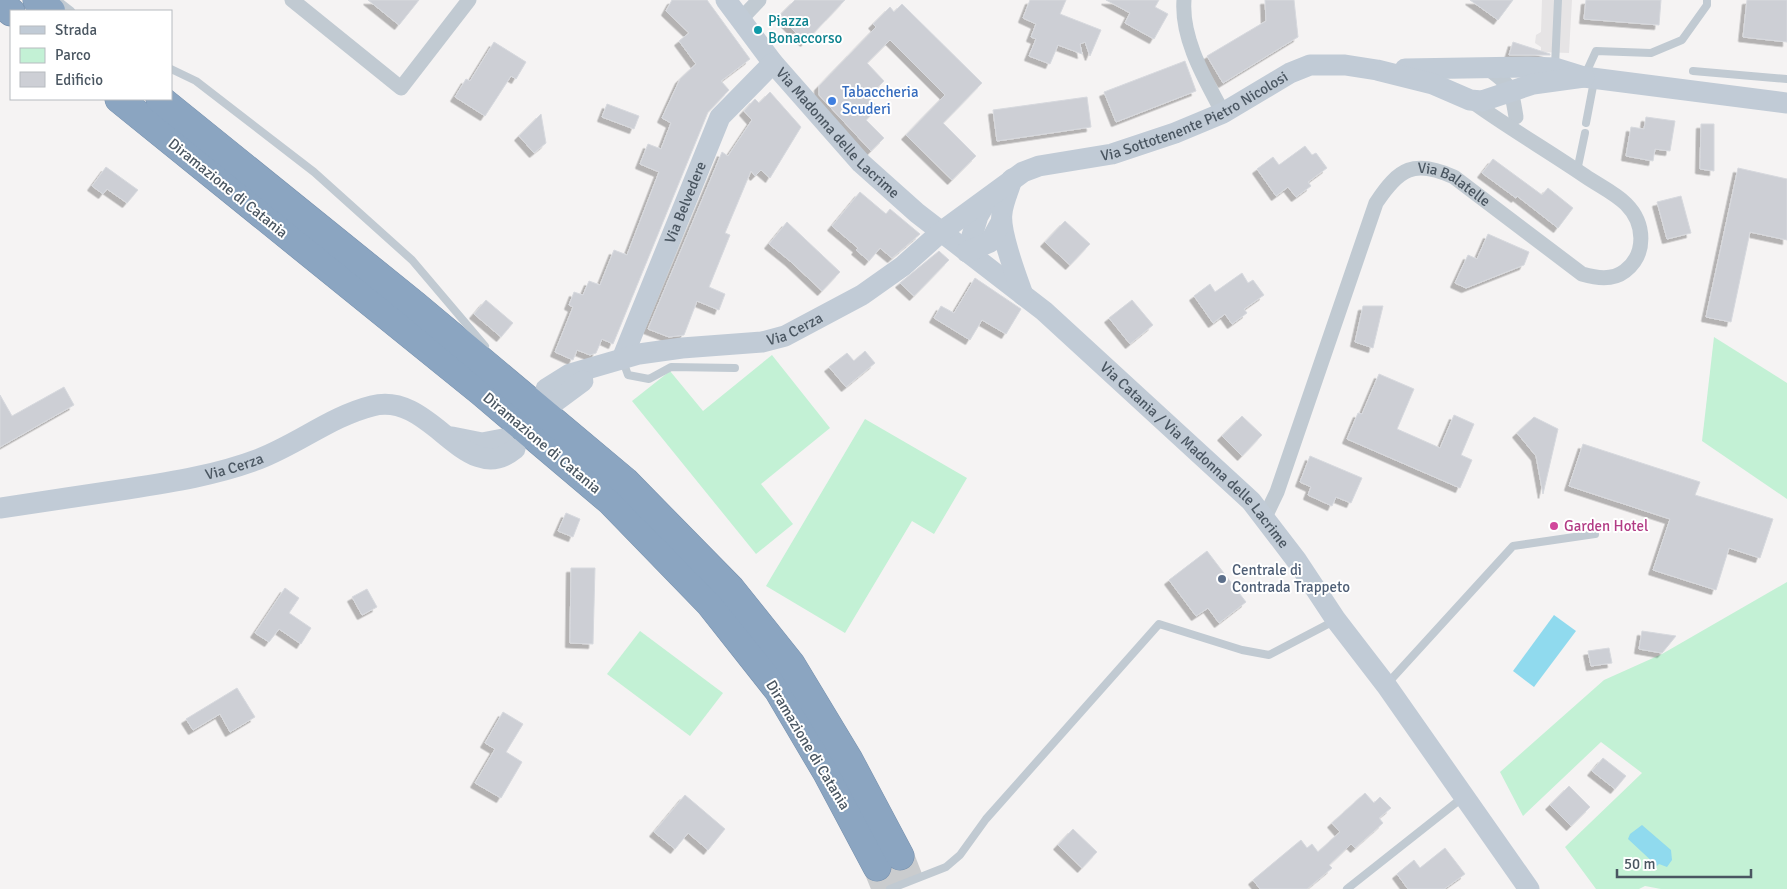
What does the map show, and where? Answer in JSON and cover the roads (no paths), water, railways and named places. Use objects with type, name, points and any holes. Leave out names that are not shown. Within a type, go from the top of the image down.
[{"type":"highway","points":[[37,0],[50,10]]},
{"type":"highway","points":[[0,3],[10,11]]},
{"type":"highway","name":"Diramazione di Catania","points":[[120,100],[480,391],[610,502],[710,604],[778,690],[827,773],[889,871]]},
{"type":"highway","name":"Diramazione di Catania","points":[[161,100],[415,305],[625,481],[731,589],[791,664],[848,760],[889,871]]},
{"type":"main road","name":"Via Madonna delle Lacrime","points":[[726,0],[773,63],[861,163],[941,232]]},
{"type":"main road","name":"Via Belvedere","points":[[622,359],[720,117],[773,63]]},
{"type":"main road","name":"Via Sottotenente Pietro Nicolosi","points":[[987,200],[1023,172],[1039,166],[1112,154],[1175,133],[1223,113],[1290,73],[1310,65],[1345,65],[1377,70]]},
{"type":"main road","points":[[1377,70],[1555,68],[1589,78]]},
{"type":"main road","points":[[1377,70],[1439,86],[1470,100],[1490,99],[1533,84],[1589,78],[1713,83],[1787,103]]},
{"type":"main road","points":[[1012,179],[1002,212],[1001,222],[1013,269],[1023,295]]},
{"type":"main road","points":[[966,252],[978,216],[987,200]]},
{"type":"main road","name":"Via Cerza","points":[[543,392],[570,374],[622,359],[682,348],[762,342],[785,336],[862,295],[903,266],[941,232],[987,200]]},
{"type":"main road","points":[[966,252],[990,242],[1001,222]]},
{"type":"main road","name":"Via Catania / Via Madonna delle Lacrime","points":[[941,232],[1023,295],[1143,399],[1251,500],[1336,620],[1386,685],[1529,889]]},
{"type":"main road","name":"Via Cerza","points":[[0,508],[198,478],[260,458],[344,417],[372,406],[387,404],[404,406],[449,436],[482,444],[509,444]]},
{"type":"street","points":[[292,0],[401,88],[469,0]]},
{"type":"street","points":[[741,19],[759,0]]},
{"type":"street","points":[[1184,0],[1183,15],[1196,60],[1223,113]]},
{"type":"street","points":[[1487,68],[1507,82],[1512,91],[1516,117],[1526,137]]},
{"type":"street","points":[[1516,117],[1520,102],[1533,84]]},
{"type":"street","name":"Via Balatelle","points":[[1265,518],[1277,492],[1376,203],[1390,181],[1406,171],[1421,166],[1434,168],[1454,177],[1582,274],[1598,279],[1618,276],[1632,266],[1639,253],[1642,238],[1636,218],[1626,204],[1470,100]]},
{"type":"lane","points":[[57,0],[70,10]]},
{"type":"lane","points":[[1555,68],[1558,0]]},
{"type":"lane","points":[[1586,123],[1589,78],[1596,52],[1651,52],[1682,40],[1707,4],[1707,0]]},
{"type":"lane","points":[[172,69],[196,81],[321,179],[412,260],[477,339],[491,353]]},
{"type":"lane","points":[[1693,71],[1713,83],[1787,79]]},
{"type":"lane","points":[[1577,171],[1585,133]]},
{"type":"lane","points":[[622,359],[628,375],[649,379],[671,367],[735,368]]},
{"type":"lane","points":[[543,392],[625,481]]},
{"type":"lane","points":[[1386,685],[1513,546],[1595,534]]},
{"type":"lane","points":[[889,871],[946,867],[960,855],[986,819],[1159,624],[1242,650],[1268,655],[1336,620]]},
{"type":"lane","points":[[1348,889],[1464,797]]},
{"type":"water","points":[[1554,615],[1576,631],[1534,687],[1513,671]]},
{"type":"water","points":[[1642,825],[1671,850],[1672,860],[1667,867],[1659,864],[1657,866],[1628,839],[1630,834]]},
{"type":"tunnel","points":[[900,856],[913,889]]},
{"type":"tunnel","points":[[877,867],[886,889]]},
{"type":"place","name":"Piazza Bonaccorso","points":[[758,30]]},
{"type":"place","name":"Tabaccheria Scuderi","points":[[832,101]]},
{"type":"place","name":"Garden Hotel","points":[[1554,526]]},
{"type":"place","name":"Centrale di Contrada Trappeto","points":[[1222,579]]}]
